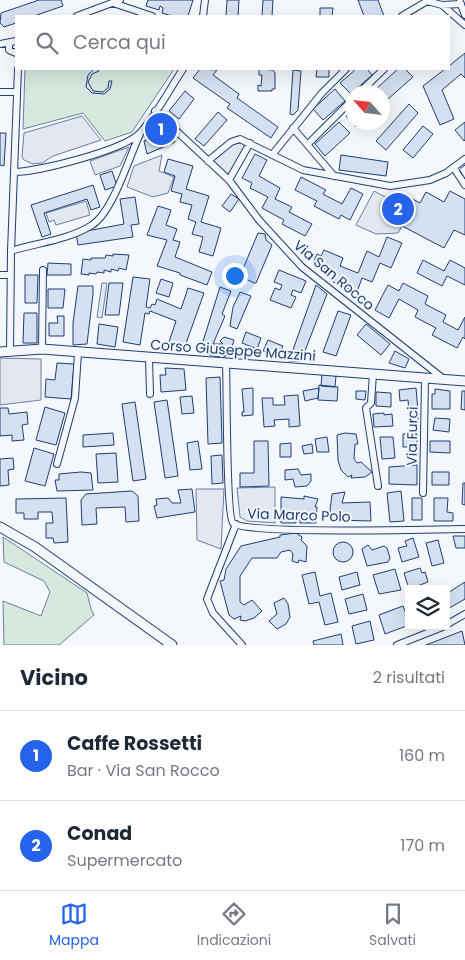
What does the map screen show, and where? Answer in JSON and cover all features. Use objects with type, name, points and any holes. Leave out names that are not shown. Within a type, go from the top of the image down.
[{"type":"main road","name":"Corso Giuseppe Mazzini","points":[[0,352],[42,349],[465,381]]},
{"type":"main road","points":[[0,527],[35,547],[172,645]]},
{"type":"street","points":[[81,15],[120,0]]},
{"type":"street","points":[[203,15],[205,0]]},
{"type":"street","points":[[404,15],[428,0],[442,5],[465,25]]},
{"type":"street","points":[[450,0],[460,2]]},
{"type":"street","points":[[442,5],[460,2]]},
{"type":"street","points":[[460,2],[465,15]]},
{"type":"street","points":[[113,3],[149,15]]},
{"type":"street","points":[[0,45],[14,47]]},
{"type":"street","points":[[10,351],[10,250],[18,70]]},
{"type":"street","points":[[10,250],[75,233],[93,225],[111,200],[140,132],[182,70]]},
{"type":"street","points":[[272,155],[293,128],[345,70]]},
{"type":"street","points":[[367,85],[383,70]]},
{"type":"street","points":[[0,92],[16,92]]},
{"type":"street","points":[[308,144],[345,107]]},
{"type":"street","name":"Via San Rocco","points":[[156,111],[229,180],[269,232],[302,267],[445,380]]},
{"type":"street","points":[[293,128],[334,176]]},
{"type":"street","points":[[14,172],[48,168],[120,144],[140,132]]},
{"type":"street","points":[[208,161],[236,140],[250,143],[303,170],[378,184],[403,185],[430,180],[454,168],[465,159]]},
{"type":"street","points":[[229,180],[250,143]]},
{"type":"street","points":[[454,168],[465,185]]},
{"type":"street","points":[[42,349],[43,270]]},
{"type":"street","points":[[0,275],[10,275]]},
{"type":"street","points":[[57,464],[75,398],[78,353]]},
{"type":"street","points":[[149,358],[150,394]]},
{"type":"street","name":"Via Marco Polo","points":[[226,364],[230,517],[236,524],[272,529],[465,529]]},
{"type":"street","points":[[373,374],[371,403],[366,408],[378,486]]},
{"type":"street","name":"Via Furci","points":[[423,493],[425,379]]},
{"type":"street","points":[[236,524],[207,599],[213,612],[242,645]]},
{"type":"street","points":[[450,623],[465,614]]},
{"type":"street","points":[[397,645],[436,630]]},
{"type":"shaded area","points":[[25,70],[173,70],[132,132],[105,141],[83,113],[23,129]]},
{"type":"shaded area","points":[[82,116],[101,140],[53,156],[42,163],[33,164],[24,160],[22,157],[24,133]]},
{"type":"shaded area","points":[[240,139],[249,144],[229,180],[208,161]]},
{"type":"shaded area","points":[[129,147],[120,166],[95,175],[90,161]]},
{"type":"shaded area","points":[[162,155],[159,171],[174,177],[168,193],[153,197],[127,187],[134,166]]},
{"type":"shaded area","points":[[374,191],[395,202],[387,218],[402,226],[398,233],[376,234],[356,225]]},
{"type":"shaded area","points":[[86,201],[90,215],[56,225],[54,220],[49,222],[46,213]]},
{"type":"shaded area","points":[[102,283],[107,283],[102,318],[97,317]]},
{"type":"shaded area","points":[[0,358],[41,359],[41,400],[0,405]]},
{"type":"shaded area","points":[[275,487],[275,523],[247,521],[240,517],[237,488]]},
{"type":"shaded area","points":[[196,489],[224,489],[221,549],[197,540]]},
{"type":"shaded area","points":[[3,537],[87,593],[94,615],[59,645],[4,645],[3,601],[41,616],[50,592],[44,581],[4,562]]},
{"type":"building","points":[[39,0],[61,0],[63,6],[37,15],[15,15],[15,23],[4,27],[0,23],[1,13]]},
{"type":"building","points":[[148,0],[193,0],[188,15],[169,15],[162,13],[163,8],[160,6],[159,10],[146,6]]},
{"type":"building","points":[[227,0],[239,0],[238,15],[226,15]]},
{"type":"building","points":[[263,0],[273,0],[272,15],[262,15]]},
{"type":"building","points":[[358,0],[378,0],[384,15],[364,15]]},
{"type":"building","points":[[320,8],[333,8],[332,15],[320,15]]},
{"type":"building","points":[[465,53],[465,78],[461,74],[442,90],[454,119],[440,125],[423,86],[444,70],[450,70],[450,65]]},
{"type":"building","points":[[93,70],[99,71],[92,74],[88,82],[93,91],[103,92],[108,88],[109,81],[112,81],[110,89],[104,94],[92,93],[86,87],[88,75]]},
{"type":"building","points":[[199,70],[217,70],[213,75],[239,94],[237,98],[278,127],[271,138],[227,108],[230,104],[193,78]]},
{"type":"building","points":[[259,70],[273,70],[275,73],[275,89],[272,89],[272,91],[258,91],[258,85],[261,86],[262,75],[259,75]]},
{"type":"building","points":[[293,70],[301,71],[298,110],[293,115],[290,114]]},
{"type":"building","points":[[317,70],[329,70],[329,77],[316,77]]},
{"type":"building","points":[[355,70],[368,70],[372,75],[361,85],[345,85],[345,88],[340,83]]},
{"type":"building","points":[[397,70],[406,70],[413,77],[390,97],[390,85],[380,85]]},
{"type":"building","points":[[335,89],[345,101],[323,120],[313,109]]},
{"type":"building","points":[[185,91],[194,99],[179,119],[169,111]]},
{"type":"building","points":[[409,104],[418,113],[386,150],[376,141],[386,130],[390,130],[390,125]]},
{"type":"building","points":[[218,112],[227,120],[204,146],[195,139]]},
{"type":"building","points":[[339,122],[350,133],[325,156],[315,144]]},
{"type":"building","points":[[465,122],[465,140],[464,141],[455,130]]},
{"type":"building","points":[[423,126],[433,134],[413,158],[403,150]]},
{"type":"building","points":[[167,128],[175,142],[147,154],[144,141],[149,139],[148,135]]},
{"type":"building","points":[[0,133],[6,133],[4,166],[0,165]]},
{"type":"building","points":[[255,154],[267,160],[259,176],[280,188],[275,199],[292,207],[289,212],[312,224],[305,236],[282,224],[284,220],[262,208],[268,197],[250,188],[252,183],[242,178]]},
{"type":"building","points":[[341,155],[388,162],[386,176],[339,170]]},
{"type":"building","points":[[168,159],[193,166],[186,189],[209,196],[201,222],[221,228],[213,256],[199,252],[203,237],[192,234],[196,222],[188,219],[192,205],[180,202],[182,194],[171,191],[175,176],[164,172]]},
{"type":"building","points":[[112,171],[117,186],[105,190],[100,175]]},
{"type":"building","points":[[301,177],[326,190],[323,194],[342,204],[351,188],[363,194],[350,220],[341,215],[339,219],[314,206],[317,201],[295,190]]},
{"type":"building","points":[[93,185],[100,207],[91,210],[87,199],[44,213],[51,234],[42,237],[31,205]]},
{"type":"building","points":[[450,191],[465,199],[465,235],[454,230],[444,248],[387,218],[401,193],[420,203],[426,192],[444,202]]},
{"type":"building","points":[[231,194],[239,199],[230,212],[222,206]]},
{"type":"building","points":[[135,197],[139,224],[131,225],[133,237],[78,245],[76,233],[124,224],[120,199]]},
{"type":"building","points":[[158,206],[171,210],[166,225],[177,229],[173,240],[180,242],[175,257],[212,272],[207,285],[180,275],[180,273],[157,266],[167,240],[147,235]]},
{"type":"building","points":[[258,233],[265,234],[266,240],[272,245],[256,283],[254,283],[240,276]]},
{"type":"building","points":[[387,237],[402,243],[391,268],[380,263],[372,282],[362,278],[357,292],[333,282],[336,275],[313,263],[317,254],[321,256],[324,250],[343,258],[340,266],[358,273],[367,251],[379,257]]},
{"type":"building","points":[[113,254],[129,255],[126,270],[119,268],[118,271],[111,269],[111,272],[104,270],[104,273],[81,274],[83,259],[105,258],[106,255],[113,256]]},
{"type":"building","points":[[423,260],[444,271],[450,260],[465,268],[465,285],[447,276],[442,286],[417,273]]},
{"type":"building","points":[[48,263],[71,264],[71,275],[47,275]]},
{"type":"building","points":[[279,270],[306,281],[301,293],[293,290],[291,295],[296,297],[291,308],[270,300],[275,288],[280,290],[282,285],[274,282]]},
{"type":"building","points":[[25,275],[38,275],[37,303],[25,303]]},
{"type":"building","points":[[133,277],[150,279],[146,307],[150,308],[152,304],[155,305],[157,299],[181,309],[188,288],[204,293],[184,349],[168,345],[176,321],[150,311],[149,314],[145,313],[140,345],[123,342]]},
{"type":"building","points":[[161,279],[173,283],[169,297],[156,293]]},
{"type":"building","points":[[109,283],[123,283],[119,315],[105,315]]},
{"type":"building","points":[[403,283],[428,296],[425,304],[446,315],[443,322],[458,330],[465,317],[465,339],[463,337],[457,348],[432,335],[436,328],[415,317],[418,310],[399,299],[389,318],[375,310],[388,285],[399,291]]},
{"type":"building","points":[[316,285],[327,294],[301,361],[289,361]]},
{"type":"building","points":[[78,286],[93,286],[93,294],[87,344],[73,345],[73,323]]},
{"type":"building","points":[[220,287],[231,291],[222,314],[225,316],[213,344],[223,344],[220,341],[224,337],[234,340],[229,356],[226,355],[225,357],[220,354],[219,357],[213,356],[200,351]]},
{"type":"building","points":[[48,289],[65,289],[63,308],[48,308]]},
{"type":"building","points":[[240,292],[251,296],[237,329],[230,326],[233,307]]},
{"type":"building","points":[[338,311],[351,315],[336,356],[323,352]]},
{"type":"building","points":[[24,313],[37,313],[37,343],[23,343]]},
{"type":"building","points":[[57,316],[64,316],[64,336],[49,336],[49,323],[58,323]]},
{"type":"building","points":[[99,324],[118,327],[115,347],[97,344]]},
{"type":"building","points":[[366,324],[390,344],[381,355],[357,335]]},
{"type":"building","points":[[246,332],[261,338],[257,349],[242,343]]},
{"type":"building","points":[[268,340],[283,346],[279,357],[263,351]]},
{"type":"building","points":[[395,351],[409,359],[405,368],[389,363]]},
{"type":"building","points":[[57,363],[74,364],[71,399],[45,397],[46,379],[55,380]]},
{"type":"building","points":[[165,368],[184,369],[186,390],[161,392],[160,375],[166,375]]},
{"type":"building","points":[[322,374],[336,376],[335,387],[321,386]]},
{"type":"building","points":[[220,377],[222,443],[208,444],[206,378]]},
{"type":"building","points":[[319,385],[338,387],[337,401],[318,400]]},
{"type":"building","points":[[253,388],[253,415],[242,416],[242,412],[244,412],[242,389]]},
{"type":"building","points":[[319,388],[318,398],[305,401],[303,391]]},
{"type":"building","points":[[416,388],[418,411],[409,412],[408,400],[400,401],[399,390]]},
{"type":"building","points":[[435,389],[450,391],[450,409],[432,409],[432,394],[435,394]]},
{"type":"building","points":[[356,391],[366,391],[365,400],[356,399]]},
{"type":"building","points":[[462,391],[465,391],[465,410],[461,409]]},
{"type":"building","points":[[376,392],[391,393],[391,407],[376,406]]},
{"type":"building","points":[[298,395],[300,426],[289,427],[289,419],[274,420],[275,426],[264,427],[262,398],[273,398],[273,405],[285,405],[284,396]]},
{"type":"building","points":[[192,396],[194,413],[182,414],[180,397]]},
{"type":"building","points":[[167,400],[178,476],[165,478],[154,402]]},
{"type":"building","points":[[135,402],[146,479],[133,481],[122,404]]},
{"type":"building","points":[[45,407],[65,413],[56,445],[36,440]]},
{"type":"building","points":[[0,408],[8,408],[9,414],[27,412],[28,424],[22,425],[24,440],[12,441],[12,435],[0,436]]},
{"type":"building","points":[[384,413],[384,415],[392,414],[393,426],[374,427],[373,414]]},
{"type":"building","points":[[409,416],[418,416],[418,423],[409,423]]},
{"type":"building","points":[[435,418],[450,419],[449,432],[433,430]]},
{"type":"building","points":[[113,433],[114,445],[83,447],[83,435]]},
{"type":"building","points":[[345,433],[356,434],[358,444],[355,444],[354,459],[357,463],[361,462],[372,472],[365,477],[351,478],[352,475],[348,477],[341,470],[338,460],[337,435]]},
{"type":"building","points":[[403,434],[417,434],[417,447],[403,447]]},
{"type":"building","points":[[327,437],[329,452],[317,452],[315,439]]},
{"type":"building","points":[[380,437],[393,437],[395,458],[382,459]]},
{"type":"building","points":[[198,441],[202,469],[190,470],[187,443]]},
{"type":"building","points":[[254,441],[268,441],[269,486],[240,487],[240,473],[254,473]]},
{"type":"building","points":[[430,441],[450,441],[450,453],[430,452]]},
{"type":"building","points":[[291,443],[291,457],[280,457],[280,444]]},
{"type":"building","points":[[312,444],[313,453],[304,454],[302,446]]},
{"type":"building","points":[[34,448],[54,454],[45,486],[25,481]]},
{"type":"building","points":[[116,453],[118,482],[98,483],[96,454]]},
{"type":"building","points":[[222,455],[223,483],[212,484],[211,456]]},
{"type":"building","points":[[13,458],[14,469],[8,470],[9,485],[0,486],[0,459]]},
{"type":"building","points":[[417,465],[417,485],[389,484],[389,467]]},
{"type":"building","points":[[298,469],[301,475],[311,474],[311,481],[307,486],[295,487],[293,479],[285,480],[285,470]]},
{"type":"building","points":[[432,472],[449,472],[449,485],[432,485]]},
{"type":"building","points":[[91,473],[93,490],[57,491],[55,480],[59,480],[59,474]]},
{"type":"building","points":[[463,483],[465,483],[465,505],[462,504]]},
{"type":"building","points":[[192,489],[195,512],[157,518],[154,506],[157,505],[156,499],[168,498],[172,503],[181,503],[178,490]]},
{"type":"building","points":[[132,491],[138,496],[139,521],[126,522],[125,507],[96,508],[97,524],[82,525],[81,500],[86,494]]},
{"type":"building","points":[[401,491],[404,521],[390,522],[387,493]]},
{"type":"building","points":[[345,492],[342,503],[370,502],[371,521],[333,520],[330,510],[332,494]]},
{"type":"building","points":[[304,496],[318,499],[315,507],[317,507],[316,523],[300,523],[300,515],[296,514],[296,523],[281,523],[281,497],[304,499]]},
{"type":"building","points":[[66,498],[68,542],[54,543],[53,538],[46,538],[46,523],[53,523],[52,512],[38,512],[38,519],[24,519],[24,513],[16,513],[16,499]]},
{"type":"building","points":[[412,498],[422,498],[422,520],[412,520]]},
{"type":"building","points":[[434,498],[448,498],[447,512],[453,513],[453,521],[434,521]]},
{"type":"building","points":[[296,533],[302,537],[301,540],[307,546],[306,562],[299,560],[298,563],[292,561],[293,554],[290,550],[281,552],[277,558],[252,558],[240,576],[240,602],[244,605],[252,600],[262,611],[254,618],[245,621],[240,620],[241,616],[234,619],[229,615],[220,581],[224,580],[226,569],[241,546],[280,537],[280,535]]},
{"type":"building","points":[[453,536],[465,536],[465,548],[456,548]]},
{"type":"building","points":[[413,538],[419,557],[402,562],[398,548],[407,546],[405,541]]},
{"type":"building","points":[[438,540],[444,563],[432,566],[426,543]]},
{"type":"building","points":[[343,542],[350,545],[353,552],[350,559],[343,562],[336,559],[333,552],[336,545]]},
{"type":"building","points":[[368,545],[372,550],[384,546],[387,548],[390,558],[388,562],[367,566],[362,549]]},
{"type":"building","points":[[420,568],[422,573],[425,572],[428,582],[420,585],[408,585],[404,573]]},
{"type":"building","points":[[395,569],[401,590],[379,594],[373,575]]},
{"type":"building","points":[[315,572],[320,596],[331,593],[338,622],[325,625],[319,602],[309,604],[302,575]]},
{"type":"building","points":[[357,572],[360,585],[342,590],[339,577]]},
{"type":"building","points":[[465,582],[465,599],[450,608],[450,591]]},
{"type":"building","points":[[363,594],[367,610],[349,614],[345,599]]},
{"type":"building","points":[[284,598],[288,604],[290,617],[286,624],[277,629],[269,621],[277,614],[274,603]]},
{"type":"building","points":[[403,606],[405,626],[385,634],[379,615]]},
{"type":"building","points":[[370,621],[374,640],[356,644],[352,626]]},
{"type":"building","points":[[462,631],[465,645],[426,645]]},
{"type":"building","points":[[341,634],[343,645],[314,645],[313,641]]},
{"type":"fence","points":[[465,165],[459,170],[465,179]]},
{"type":"place","name":"Caffe Rossetti","points":[[161,129]]},
{"type":"place","name":"Conad","points":[[398,209]]}]
